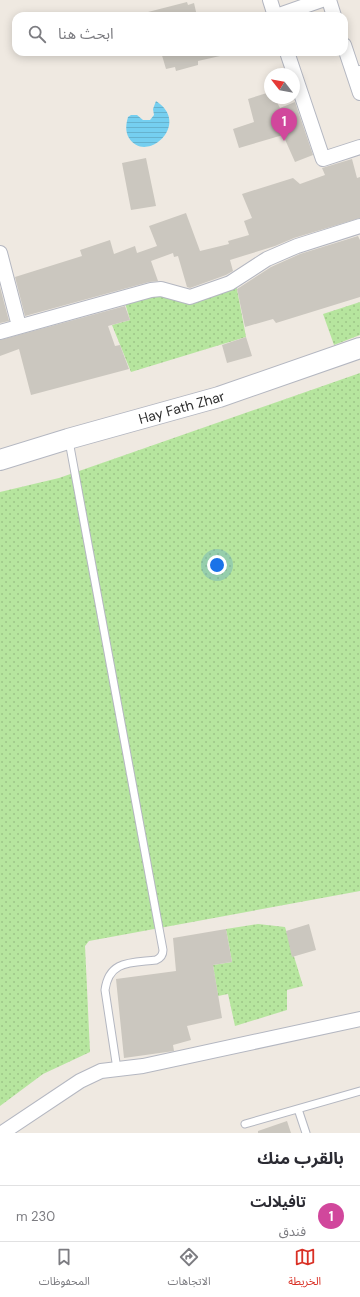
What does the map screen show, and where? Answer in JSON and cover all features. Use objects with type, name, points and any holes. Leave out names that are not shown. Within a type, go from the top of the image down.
[{"type":"street","points":[[270,0],[274,12]]},
{"type":"street","points":[[288,12],[322,0]]},
{"type":"street","points":[[329,0],[333,12]]},
{"type":"street","points":[[348,54],[357,74],[360,93]]},
{"type":"street","points":[[288,56],[323,160],[360,147]]},
{"type":"street","points":[[0,332],[151,290],[161,290],[190,297],[230,283],[267,259],[297,246],[360,226]]},
{"type":"street","points":[[0,253],[19,326]]},
{"type":"street","name":"Hay Fath Zhar","points":[[0,460],[68,439],[219,397],[360,348]]},
{"type":"street","points":[[2,1133],[90,1075],[101,1071],[143,1066],[360,1019]]},
{"type":"lane","points":[[68,439],[163,950],[163,954],[156,960],[119,966],[111,972],[106,980],[105,990],[117,1069]]},
{"type":"lane","points":[[245,1124],[360,1092]]},
{"type":"lane","points":[[298,1109],[306,1133]]},
{"type":"green space","points":[[236,284],[246,337],[131,372],[112,325],[130,320],[125,303],[160,294]]},
{"type":"green space","points":[[360,302],[360,335],[334,345],[323,314]]},
{"type":"green space","points":[[360,373],[360,891],[89,941],[85,946],[90,1052],[43,1074],[0,1106],[0,492],[59,478]]},
{"type":"green space","points":[[258,924],[285,927],[303,986],[287,990],[287,1010],[235,1026],[228,994],[218,996],[213,965],[232,962],[226,929]]},
{"type":"water","points":[[156,101],[166,110],[169,120],[168,130],[155,144],[145,147],[137,145],[129,138],[126,130],[128,117],[131,115],[137,115],[143,120],[150,120],[154,115],[153,109]]},
{"type":"building","points":[[187,2],[188,5],[194,3],[196,12],[148,12]]},
{"type":"building","points":[[162,56],[220,56],[198,61],[198,65],[176,71],[175,67],[166,69]]},
{"type":"building","points":[[264,94],[264,104],[278,104],[280,108],[290,104],[296,104],[313,155],[295,162],[283,135],[239,148],[233,129],[254,122],[248,99]]},
{"type":"building","points":[[146,158],[156,206],[131,210],[122,163]]},
{"type":"building","points":[[352,159],[357,178],[360,177],[360,218],[294,238],[275,246],[230,260],[233,271],[190,288],[187,287],[178,256],[174,257],[173,253],[151,261],[158,281],[149,282],[25,316],[15,277],[82,256],[80,250],[110,240],[114,254],[135,246],[137,253],[157,246],[149,226],[186,213],[200,251],[229,244],[228,241],[249,235],[244,221],[252,218],[242,194],[293,178],[300,184],[325,175],[322,168]]},
{"type":"building","points":[[358,236],[360,240],[360,297],[276,323],[273,319],[245,327],[237,289],[271,267],[300,254]]},
{"type":"building","points":[[0,287],[9,321],[0,323]]},
{"type":"building","points":[[125,306],[130,320],[108,326],[115,346],[120,345],[129,369],[31,395],[19,349],[0,356],[0,340]]},
{"type":"building","points":[[246,337],[252,356],[227,363],[222,345]]},
{"type":"building","points":[[309,924],[316,950],[292,957],[286,931]]},
{"type":"building","points":[[226,929],[232,962],[213,965],[222,1018],[187,1026],[191,1040],[173,1045],[174,1051],[124,1058],[116,979],[176,971],[173,938]]},
{"type":"building","points":[[287,1121],[291,1133],[258,1133],[258,1131]]},
{"type":"place","name":"تافيلالت","points":[[284,141]]}]
